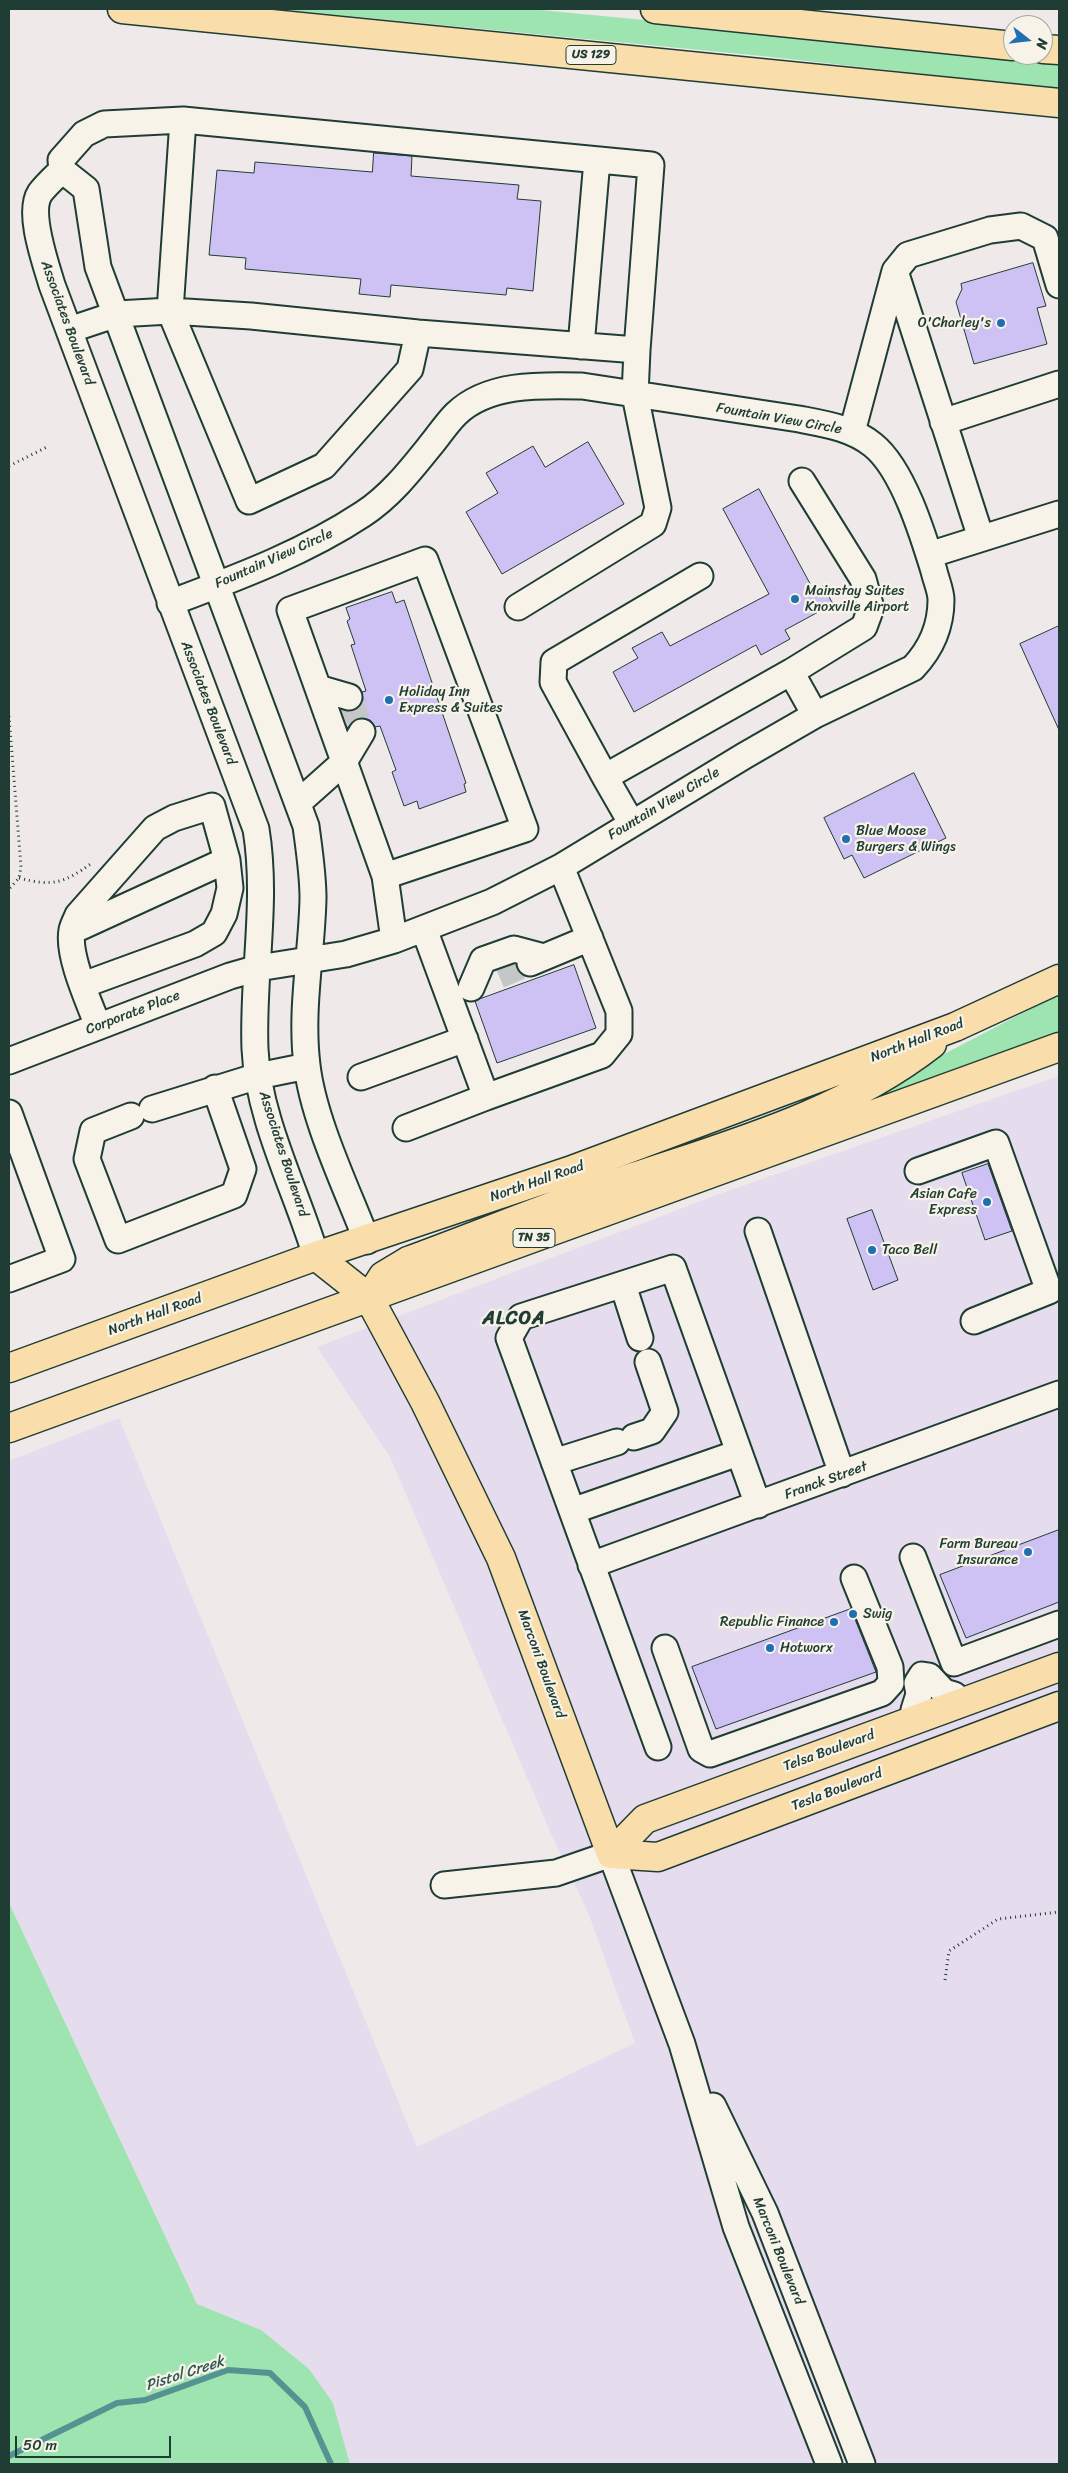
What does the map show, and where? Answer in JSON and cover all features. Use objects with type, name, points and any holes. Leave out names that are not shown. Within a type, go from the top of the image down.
[{"type":"main road","name":"US 129","points":[[122,9],[1059,103]]},
{"type":"main road","points":[[655,9],[1003,45]]},
{"type":"main road","name":"North Hall Road","points":[[9,1368],[316,1256],[367,1241],[569,1171],[955,1027],[1059,979]]},
{"type":"main road","points":[[369,1298],[383,1276],[408,1261],[615,1184],[810,1115],[872,1086],[904,1066],[955,1027]]},
{"type":"main road","name":"TN 35","points":[[9,1428],[1059,1046]]},
{"type":"main road","name":"Marconi Boulevard","points":[[367,1241],[369,1298]]},
{"type":"main road","name":"Marconi Boulevard","points":[[316,1256],[369,1298],[425,1402],[502,1558],[611,1854]]},
{"type":"main road","name":"Telsa Boulevard","points":[[611,1854],[645,1819],[1059,1667]]},
{"type":"main road","name":"Tesla Boulevard","points":[[611,1854],[658,1857],[1059,1706]]},
{"type":"street","name":"Associates Boulevard","points":[[316,1256],[269,1120],[258,1076],[255,1040],[262,886],[256,829],[52,285],[38,239],[36,208],[39,194],[84,134],[104,124],[183,120],[651,165],[637,350]]},
{"type":"street","points":[[183,120],[170,311],[249,501],[324,466],[410,369],[418,333]]},
{"type":"street","points":[[581,346],[597,160]]},
{"type":"street","points":[[61,165],[86,189],[98,267],[306,826],[312,897],[305,1026],[307,1066],[320,1116],[367,1241]]},
{"type":"street","points":[[852,432],[895,271],[908,255],[990,230],[1021,226],[1045,238],[1059,286]]},
{"type":"street","points":[[895,271],[981,538]]},
{"type":"street","points":[[69,330],[116,314],[170,311],[251,316],[418,333],[637,350],[635,395],[658,508],[653,524],[518,607]]},
{"type":"street","points":[[943,422],[1059,384]]},
{"type":"street","name":"Fountain View Circle","points":[[170,603],[217,585],[326,537],[365,512],[397,485],[456,414],[480,398],[515,388],[553,385],[582,386],[799,419],[831,425],[852,432],[874,446],[889,465],[905,491],[929,555],[942,597],[935,637],[925,656],[913,668],[815,715],[749,752],[561,867],[492,902],[394,940],[346,954],[258,968]]},
{"type":"street","points":[[605,777],[791,672],[864,627],[870,608],[863,579],[802,481]]},
{"type":"street","points":[[929,555],[1059,514]]},
{"type":"street","points":[[385,876],[525,829],[425,560],[290,610],[385,876],[394,940]]},
{"type":"street","points":[[632,824],[553,682],[554,662],[700,576]]},
{"type":"street","points":[[791,672],[815,715]]},
{"type":"street","points":[[318,688],[349,697]]},
{"type":"street","points":[[298,804],[344,762],[362,732]]},
{"type":"street","points":[[83,985],[195,944],[214,933],[224,914],[230,888],[227,860],[212,806],[174,818],[155,828],[78,915],[72,931],[75,964],[98,1026]]},
{"type":"street","points":[[72,931],[227,860]]},
{"type":"street","points":[[406,1128],[602,1055],[619,1034],[619,1011],[561,867]]},
{"type":"street","points":[[424,929],[460,992],[465,1038],[486,1097]]},
{"type":"street","points":[[460,992],[590,938]]},
{"type":"street","points":[[460,992],[484,960],[514,949],[544,957]]},
{"type":"street","name":"Corporate Place","points":[[9,1060],[230,976],[258,968]]},
{"type":"street","points":[[361,1077],[465,1038]]},
{"type":"street","points":[[216,1088],[243,1169],[234,1195],[118,1240],[87,1159],[93,1132],[141,1112],[216,1088],[258,1076],[307,1066]]},
{"type":"street","points":[[9,1113],[62,1259],[9,1279]]},
{"type":"street","points":[[918,1171],[996,1143],[1049,1291],[974,1321]]},
{"type":"street","points":[[758,1231],[842,1474]]},
{"type":"street","points":[[658,1747],[509,1338],[521,1317],[673,1268],[758,1505]]},
{"type":"street","points":[[623,1285],[640,1338]]},
{"type":"street","points":[[554,1462],[652,1431],[664,1412],[648,1362]]},
{"type":"street","name":"Franck Street","points":[[591,1565],[1059,1394]]},
{"type":"street","points":[[572,1511],[738,1453]]},
{"type":"street","points":[[913,1557],[954,1662],[1059,1624]]},
{"type":"street","points":[[666,1648],[701,1749],[710,1754],[882,1693],[891,1683],[890,1666],[854,1578]]},
{"type":"street","points":[[916,1720],[914,1710],[919,1694],[917,1683],[922,1676],[929,1676],[944,1692],[954,1695],[957,1705]]},
{"type":"street","points":[[444,1885],[556,1873],[611,1854]]},
{"type":"street","name":"Marconi Boulevard","points":[[611,1854],[682,2044],[736,2226],[829,2464]]},
{"type":"street","name":"Marconi Boulevard","points":[[682,2044],[765,2213],[862,2464]]},
{"type":"path","points":[[9,466],[46,447]]},
{"type":"path","points":[[9,716],[20,840],[20,878],[9,889]]},
{"type":"path","points":[[20,878],[37,883],[61,883],[94,862]]},
{"type":"path","points":[[945,1980],[949,1951],[998,1919],[1059,1912]]},
{"type":"shaded area","points":[[1059,1076],[1059,2464],[350,2464],[333,2403],[261,2330],[197,2304],[9,1903],[9,1461],[119,1418],[417,2147],[635,2043],[589,1915],[552,1836],[390,1457],[317,1347],[722,1193]]},
{"type":"green space","points":[[276,9],[530,9],[1003,55],[1003,65],[1053,65],[1053,59],[1059,60],[1059,89],[762,56]]},
{"type":"green space","points":[[1059,994],[1059,1034],[812,1123]]},
{"type":"green space","points":[[9,1903],[197,2304],[261,2330],[309,2369],[333,2403],[350,2464],[9,2464]]},
{"type":"building","points":[[374,153],[412,156],[411,176],[519,185],[517,199],[541,201],[533,291],[507,288],[506,295],[391,285],[390,297],[359,294],[361,279],[245,269],[246,258],[209,255],[217,170],[254,173],[255,162],[372,172]]},
{"type":"building","name":"O'Charley's","points":[[1033,263],[1046,306],[1037,308],[1047,344],[974,364],[956,302],[962,289],[961,284]]},
{"type":"building","points":[[588,442],[624,504],[502,574],[466,512],[498,493],[486,473],[533,446],[545,467]]},
{"type":"building","name":"Mainstay Suites Knoxville Airport","points":[[759,489],[814,591],[823,586],[833,604],[785,630],[790,639],[761,655],[756,645],[634,712],[613,672],[638,658],[632,648],[662,632],[670,646],[769,594],[723,509]]},
{"type":"building","name":"Holiday Inn Express & Suites","points":[[392,592],[396,603],[404,600],[466,783],[464,784],[466,792],[419,809],[417,801],[404,806],[392,772],[396,770],[380,726],[375,727],[370,720],[362,718],[355,720],[347,728],[341,710],[352,711],[359,708],[363,701],[362,692],[366,691],[351,645],[355,644],[347,621],[350,619],[346,608]]},
{"type":"building","points":[[1059,626],[1059,730],[1020,644]]},
{"type":"building","points":[[914,773],[946,838],[864,878],[852,855],[844,859],[824,818]]},
{"type":"building","points":[[574,965],[596,1028],[497,1063],[475,1001]]},
{"type":"building","name":"Asian Cafe Express","points":[[988,1164],[1012,1231],[985,1240],[962,1173]]},
{"type":"building","name":"Taco Bell","points":[[872,1210],[898,1280],[873,1290],[847,1219]]},
{"type":"building","points":[[1059,1530],[1059,1602],[966,1638],[940,1575]]},
{"type":"building","points":[[851,1609],[876,1672],[716,1729],[692,1667]]},
{"type":"waterway","name":"Pistol Creek","points":[[9,2456],[117,2403],[145,2400],[228,2370],[270,2373],[305,2407],[331,2464]]},
{"type":"tunnel","points":[[349,697],[362,732]]},
{"type":"tunnel","points":[[499,976],[520,967]]},
{"type":"place","name":"O'Charley's","points":[[1001,323]]},
{"type":"place","name":"Mainstay Suites Knoxville Airport","points":[[795,599]]},
{"type":"place","name":"Holiday Inn Express & Suites","points":[[389,700]]},
{"type":"place","name":"Blue Moose Burgers & Wings","points":[[846,839]]},
{"type":"place","name":"Asian Cafe Express","points":[[987,1202]]},
{"type":"place","name":"Taco Bell","points":[[872,1250]]},
{"type":"place","name":"Farm Bureau Insurance","points":[[1028,1552]]},
{"type":"place","name":"Swig","points":[[853,1614]]},
{"type":"place","name":"Republic Finance","points":[[834,1622]]},
{"type":"place","name":"Hotworx","points":[[770,1648]]},
{"type":"district","name":"ALCOA","points":[[514,1319]]}]
